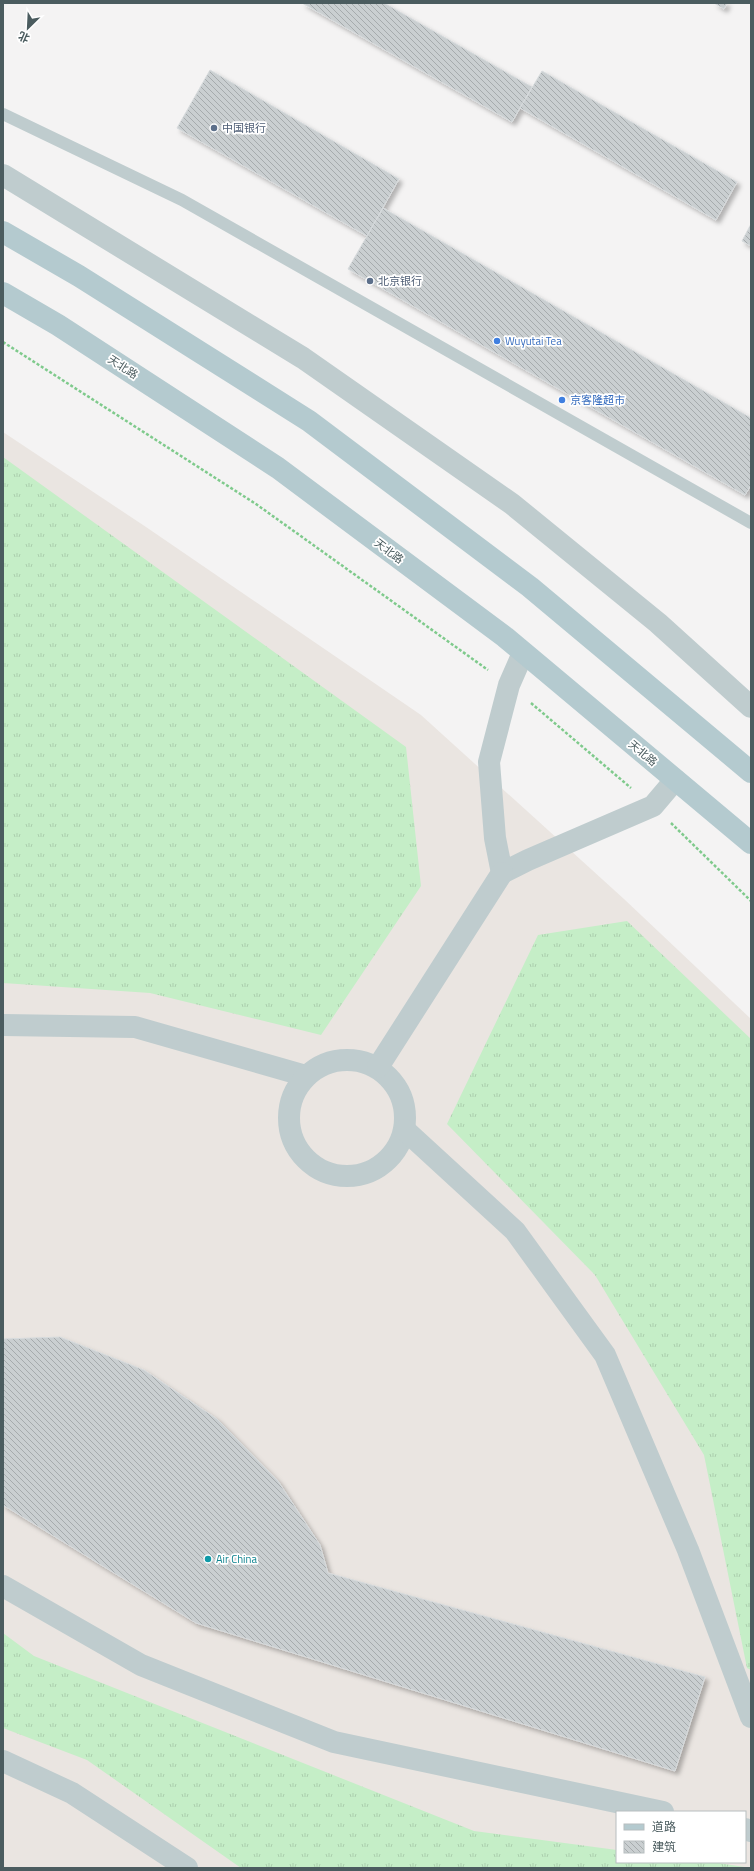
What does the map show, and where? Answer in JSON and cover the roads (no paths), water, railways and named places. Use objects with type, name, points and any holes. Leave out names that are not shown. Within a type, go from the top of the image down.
[{"type":"main road","points":[[3,232],[79,276],[309,421],[530,587],[751,772]]},
{"type":"main road","name":"天北路","points":[[3,294],[58,325],[278,468],[523,652],[751,843]]},
{"type":"street","points":[[3,175],[303,358],[512,504],[658,623],[751,707]]},
{"type":"street","points":[[502,873],[495,838],[489,762],[509,685],[523,652]]},
{"type":"street","points":[[378,1067],[502,873],[528,860],[653,806],[675,780]]},
{"type":"street","points":[[3,1025],[135,1027],[306,1076]]},
{"type":"street","points":[[338,1060],[359,1060],[378,1067],[387,1074],[399,1090],[407,1116],[405,1130],[398,1149],[379,1168],[354,1176],[333,1175],[314,1166],[305,1159],[294,1142],[288,1114],[293,1095],[306,1076],[319,1066],[338,1060]]},
{"type":"street","points":[[405,1130],[515,1231],[605,1355],[688,1550],[751,1717]]},
{"type":"street","points":[[3,1586],[141,1665],[334,1742],[658,1811]]},
{"type":"street","points":[[3,1761],[72,1793],[187,1868]]},
{"type":"lane","points":[[3,114],[182,200],[751,522]]},
{"type":"place","name":"中国银行","points":[[214,128]]},
{"type":"place","name":"北京银行","points":[[370,281]]},
{"type":"place","name":"Wuyutai Tea","points":[[497,341]]},
{"type":"place","name":"京客隆超市","points":[[562,400]]},
{"type":"place","name":"Air China","points":[[208,1559]]}]
